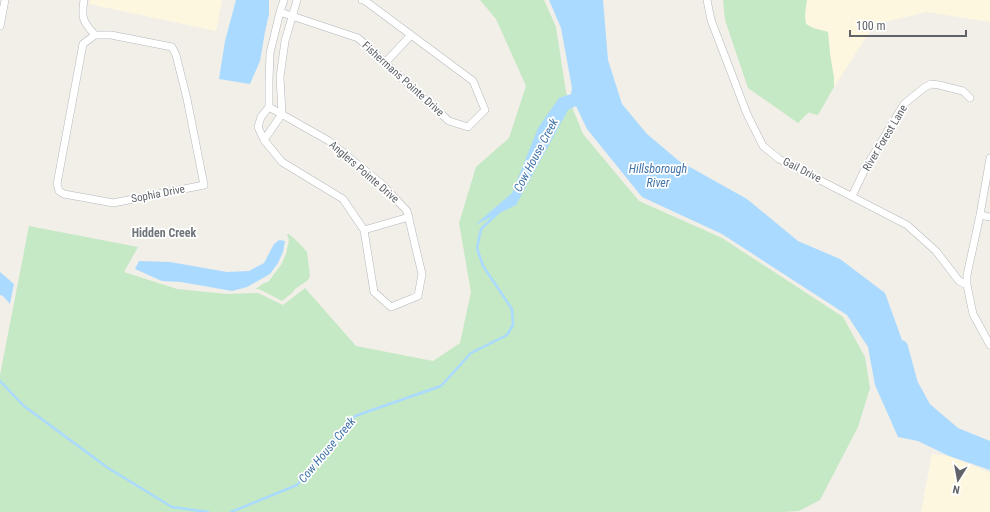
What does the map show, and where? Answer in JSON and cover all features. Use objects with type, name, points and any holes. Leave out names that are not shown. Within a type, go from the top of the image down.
[{"type":"street","points":[[0,26],[5,0]]},
{"type":"street","points":[[84,0],[82,10],[83,17],[86,24],[95,34]]},
{"type":"street","points":[[264,140],[258,127],[269,106],[270,53],[284,0]]},
{"type":"street","points":[[264,140],[282,114],[280,77],[285,41],[297,0]]},
{"type":"street","name":"Fishermans Pointe Drive","points":[[280,12],[358,38],[449,121],[468,127],[485,110],[472,81],[362,0]]},
{"type":"street","name":"Gail Drive","points":[[707,0],[711,20],[747,114],[763,146],[779,159],[908,225],[936,251],[959,281],[966,284]]},
{"type":"street","name":"Sophia Drive","points":[[95,34],[111,35],[172,47],[176,55],[187,100],[204,185],[113,203],[64,194],[59,191],[57,184],[83,44],[95,34]]},
{"type":"street","points":[[385,63],[411,35]]},
{"type":"street","points":[[269,76],[280,77]]},
{"type":"street","name":"River Forest Lane","points":[[852,196],[866,167],[904,104],[925,87],[932,84],[963,91],[970,98]]},
{"type":"street","name":"Anglers Pointe Drive","points":[[264,140],[282,162],[344,199],[364,230],[374,292],[391,307],[418,296],[422,274],[407,211],[383,185],[329,141],[269,106]]},
{"type":"street","points":[[990,158],[966,284],[973,314],[990,345]]},
{"type":"street","points":[[980,215],[990,217]]},
{"type":"street","points":[[364,230],[409,217]]},
{"type":"shaded area","points":[[90,0],[222,0],[216,31],[89,4]]},
{"type":"shaded area","points":[[807,0],[990,0],[990,22],[927,12],[876,24],[834,87],[828,32],[813,28],[806,24],[805,9]]},
{"type":"shaded area","points":[[932,454],[949,456],[990,473],[990,512],[921,512]]},
{"type":"green space","points":[[480,0],[544,0],[556,27],[566,92],[583,134],[639,201],[722,238],[843,317],[865,357],[870,388],[858,427],[820,500],[799,511],[784,512],[0,512],[0,375],[29,226],[138,247],[124,272],[177,289],[227,294],[258,293],[283,305],[305,288],[356,346],[433,361],[460,343],[471,292],[459,223],[476,167],[509,138],[526,86],[496,19]]},
{"type":"green space","points":[[723,0],[807,0],[805,15],[806,24],[813,28],[828,32],[834,78],[834,87],[818,115],[809,112],[798,123],[748,88],[725,20]]},
{"type":"green space","points":[[287,234],[299,243],[307,252],[310,276],[308,280],[282,301],[259,289],[255,289],[268,282],[281,265],[286,254],[289,240]]},
{"type":"water","points":[[236,0],[269,0],[269,14],[260,61],[250,84],[219,79],[225,41]]},
{"type":"water","name":"Hillsborough River","points":[[549,0],[603,0],[608,60],[622,104],[647,134],[679,161],[747,199],[798,241],[840,259],[885,293],[906,351],[904,382],[958,428],[990,441],[990,470],[949,456],[918,441],[898,437],[875,385],[868,347],[847,315],[722,234],[642,197],[587,129],[576,106],[568,110],[516,205],[475,225],[512,193],[538,128],[559,98],[571,94],[572,88],[561,28]]},
{"type":"water","points":[[279,240],[285,241],[283,252],[278,263],[270,274],[247,287],[232,291],[181,282],[162,281],[135,269],[139,261],[170,262],[227,272],[249,271],[264,263],[274,244]]},
{"type":"water","points":[[0,272],[14,284],[10,304],[3,296],[0,295]]},
{"type":"waterway","name":"Cow House Creek","points":[[231,512],[297,485],[355,416],[441,386],[471,353],[507,335],[513,325],[512,309],[483,266],[477,248],[481,229],[498,213]]},
{"type":"waterway","name":"Hillsborough River","points":[[901,347],[911,384],[923,406]]},
{"type":"waterway","name":"Cow House Creek","points":[[0,381],[24,406],[108,468],[172,507],[208,512]]},
{"type":"district","name":"Hidden Creek","points":[[164,233]]}]
